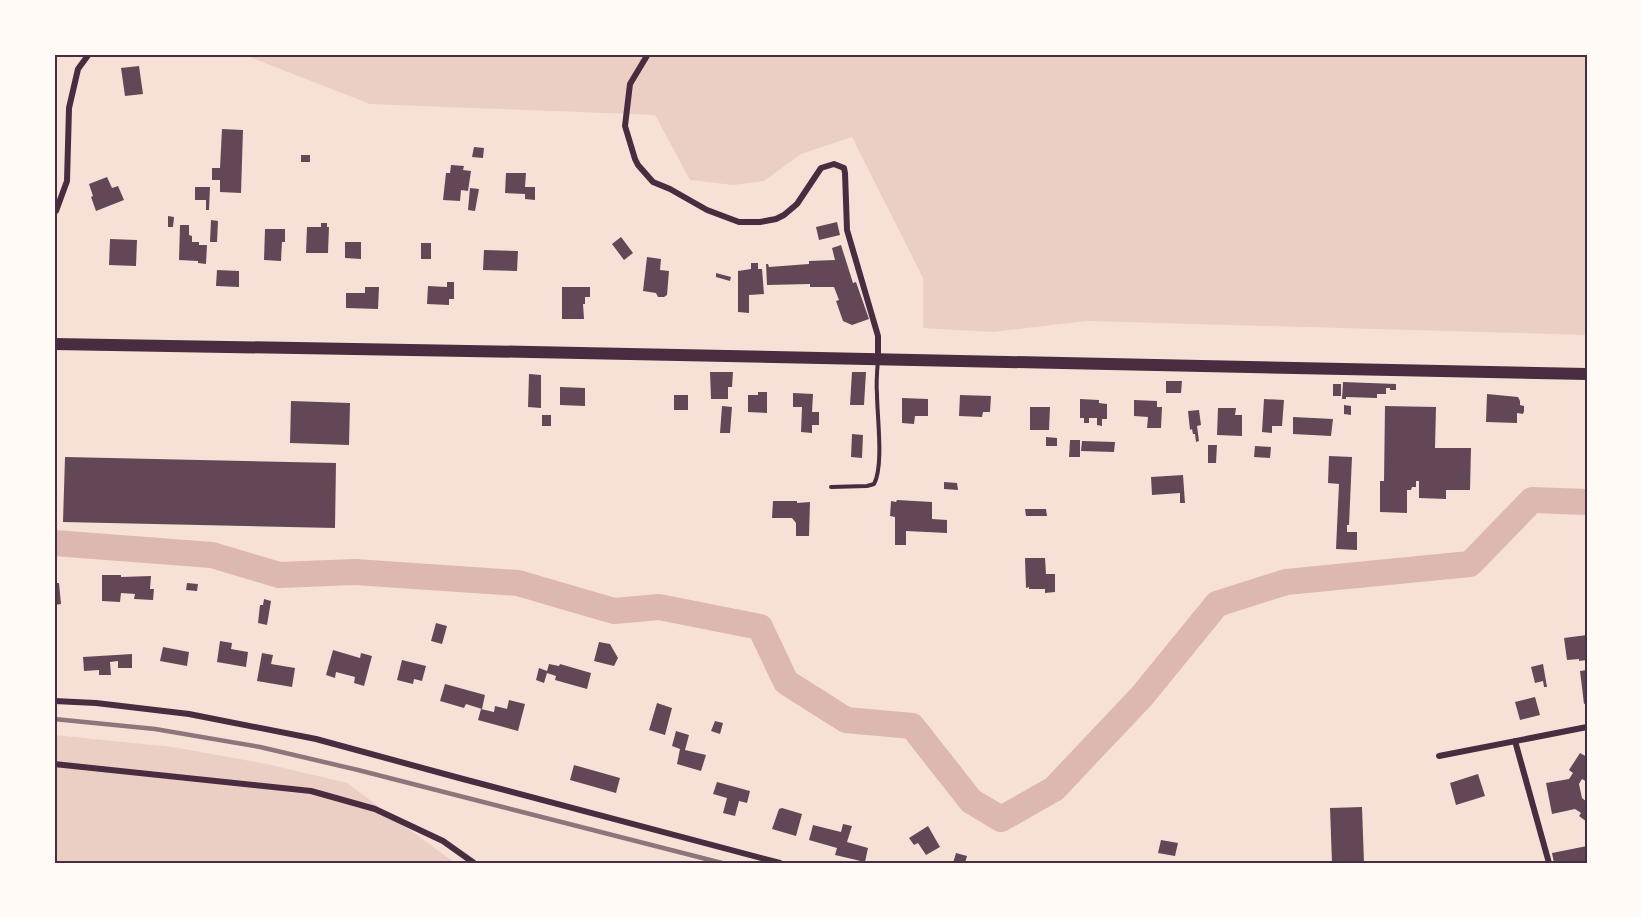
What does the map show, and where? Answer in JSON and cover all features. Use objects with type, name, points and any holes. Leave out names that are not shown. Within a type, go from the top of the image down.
[{"type":"main road","points":[[54,344],[1587,374]]},
{"type":"street","points":[[54,211],[68,181],[69,108],[78,69],[89,54]]},
{"type":"street","points":[[648,54],[630,84],[625,126],[635,159],[653,182],[707,210],[739,222],[750,222],[776,219],[784,215],[796,204],[821,168],[834,164],[844,168],[847,230],[878,336],[878,360]]},
{"type":"street","points":[[54,701],[96,703],[189,714],[316,739],[780,863]]},
{"type":"street","points":[[1439,756],[1587,727]]},
{"type":"street","points":[[1515,741],[1549,863]]},
{"type":"street","points":[[54,764],[311,791],[375,809],[443,841],[474,863]]},
{"type":"lane","points":[[831,487],[867,486],[874,484],[878,477],[878,360]]},
{"type":"shaded area","points":[[242,54],[1587,54],[1587,335],[1087,321],[993,332],[923,328],[923,278],[852,137],[801,154],[764,181],[733,185],[690,180],[655,115],[370,104]]},
{"type":"shaded area","points":[[54,735],[173,747],[267,764],[347,783],[455,863],[54,863]]},
{"type":"building","points":[[139,66],[143,94],[125,96],[121,68]]},
{"type":"building","points":[[222,129],[243,130],[241,193],[220,192],[220,180],[212,180],[212,168],[220,168]]},
{"type":"building","points":[[474,147],[484,148],[483,158],[472,157]]},
{"type":"building","points":[[301,155],[310,155],[310,162],[301,162]]},
{"type":"building","points":[[451,165],[464,166],[463,170],[471,171],[468,191],[461,190],[460,201],[443,200],[446,173],[450,173]]},
{"type":"building","points":[[506,173],[526,173],[525,187],[535,187],[535,200],[525,199],[525,194],[505,193]]},
{"type":"building","points":[[107,177],[112,188],[118,186],[124,200],[96,211],[89,184]]},
{"type":"building","points":[[195,187],[210,187],[209,210],[206,210],[206,200],[195,200]]},
{"type":"building","points":[[470,188],[479,189],[475,211],[468,210]]},
{"type":"building","points":[[168,216],[174,217],[173,227],[168,227]]},
{"type":"building","points":[[211,220],[218,221],[217,242],[210,242]]},
{"type":"building","points":[[837,222],[840,235],[819,240],[816,227]]},
{"type":"building","points":[[321,223],[327,223],[329,227],[328,253],[306,253],[307,227],[321,227]]},
{"type":"building","points":[[180,225],[189,225],[192,242],[207,245],[206,264],[179,260]]},
{"type":"building","points":[[265,229],[285,229],[281,261],[264,260]]},
{"type":"building","points":[[621,237],[633,253],[624,260],[612,244]]},
{"type":"building","points":[[110,239],[137,240],[136,266],[109,265]]},
{"type":"building","points":[[345,242],[361,242],[361,259],[345,258]]},
{"type":"building","points":[[421,243],[431,243],[431,259],[421,259]]},
{"type":"building","points":[[841,245],[853,283],[856,282],[869,319],[852,325],[843,321],[834,287],[810,287],[810,284],[767,285],[766,264],[769,267],[835,260],[832,248]]},
{"type":"building","points":[[484,250],[518,251],[517,271],[483,270]]},
{"type":"building","points":[[647,257],[661,259],[660,270],[669,271],[667,295],[664,297],[643,291]]},
{"type":"building","points":[[751,263],[758,263],[758,269],[762,269],[764,294],[749,295],[749,313],[738,312],[738,271],[751,269]]},
{"type":"building","points":[[217,270],[239,271],[239,287],[216,286]]},
{"type":"building","points":[[716,273],[731,277],[730,281],[716,277]]},
{"type":"building","points":[[447,282],[454,282],[454,299],[449,299],[449,305],[427,304],[428,286],[447,287]]},
{"type":"building","points":[[365,287],[379,287],[378,309],[346,308],[346,293],[365,293]]},
{"type":"building","points":[[562,287],[590,287],[590,297],[585,297],[585,304],[583,304],[584,319],[562,319]]},
{"type":"building","points":[[710,372],[733,372],[732,387],[728,387],[728,399],[711,399]]},
{"type":"building","points":[[852,372],[866,372],[864,405],[850,405]]},
{"type":"building","points":[[529,374],[541,375],[541,408],[528,407]]},
{"type":"building","points":[[1166,381],[1182,381],[1181,393],[1166,393]]},
{"type":"building","points":[[1343,382],[1396,384],[1396,390],[1386,388],[1386,394],[1377,394],[1377,398],[1346,397],[1342,399]]},
{"type":"building","points":[[1333,384],[1341,384],[1341,396],[1333,396]]},
{"type":"building","points":[[560,387],[585,388],[585,406],[560,405]]},
{"type":"building","points":[[758,392],[767,392],[767,413],[748,412],[748,395],[758,395]]},
{"type":"building","points":[[793,393],[813,394],[812,412],[819,412],[819,425],[812,425],[812,433],[801,432],[802,407],[793,407]]},
{"type":"building","points":[[1487,394],[1518,397],[1520,405],[1524,406],[1524,411],[1523,414],[1517,413],[1517,423],[1486,422]]},
{"type":"building","points":[[674,395],[688,395],[688,410],[674,410]]},
{"type":"building","points":[[960,395],[991,396],[990,412],[983,412],[982,417],[959,416]]},
{"type":"building","points":[[902,398],[928,399],[928,416],[915,416],[914,424],[902,423]]},
{"type":"building","points":[[1080,399],[1099,400],[1099,403],[1107,404],[1107,419],[1102,419],[1102,426],[1097,425],[1097,418],[1089,418],[1089,423],[1084,423],[1084,418],[1080,418]]},
{"type":"building","points":[[1264,399],[1284,400],[1282,426],[1272,426],[1272,433],[1262,432]]},
{"type":"building","points":[[1134,400],[1157,401],[1157,407],[1162,407],[1161,428],[1147,428],[1148,417],[1134,416]]},
{"type":"building","points":[[291,401],[350,403],[349,445],[290,443]]},
{"type":"building","points":[[1344,405],[1351,406],[1351,415],[1344,414]]},
{"type":"building","points":[[722,406],[732,407],[730,433],[720,433]]},
{"type":"building","points":[[1385,406],[1436,407],[1435,448],[1471,448],[1470,490],[1446,490],[1446,499],[1419,498],[1419,481],[1416,481],[1416,487],[1407,490],[1407,513],[1380,512],[1380,481],[1384,481]]},
{"type":"building","points":[[1030,407],[1050,407],[1049,430],[1030,430]]},
{"type":"building","points":[[1218,408],[1236,408],[1235,415],[1242,415],[1242,436],[1217,435]]},
{"type":"building","points":[[1199,410],[1201,425],[1197,426],[1199,441],[1196,442],[1195,434],[1192,429],[1190,430],[1188,411]]},
{"type":"building","points":[[542,415],[551,415],[551,426],[542,426]]},
{"type":"building","points":[[1293,417],[1333,419],[1331,436],[1293,434]]},
{"type":"building","points":[[852,434],[863,435],[862,458],[851,457]]},
{"type":"building","points":[[1046,437],[1057,438],[1057,446],[1046,446]]},
{"type":"building","points":[[1070,440],[1080,440],[1080,457],[1069,457]]},
{"type":"building","points":[[1082,441],[1115,442],[1114,452],[1081,451]]},
{"type":"building","points":[[1208,445],[1217,445],[1216,463],[1208,463]]},
{"type":"building","points":[[1255,446],[1271,447],[1270,458],[1254,457]]},
{"type":"building","points":[[1329,456],[1352,457],[1347,532],[1357,532],[1357,550],[1336,549],[1339,484],[1328,483]]},
{"type":"building","points":[[65,457],[336,463],[335,528],[63,522]]},
{"type":"building","points":[[1183,475],[1185,503],[1180,503],[1180,493],[1152,495],[1151,477]]},
{"type":"building","points":[[944,482],[957,483],[958,490],[944,489]]},
{"type":"building","points":[[897,500],[932,502],[932,519],[947,520],[947,533],[906,531],[906,545],[895,545],[895,517],[890,516],[891,501],[896,502]]},
{"type":"building","points":[[773,501],[810,502],[809,536],[796,536],[796,523],[792,518],[772,518]]},
{"type":"building","points":[[1025,509],[1046,509],[1047,516],[1026,516]]},
{"type":"building","points":[[1025,558],[1045,558],[1046,574],[1055,574],[1055,592],[1045,593],[1045,589],[1026,588]]},
{"type":"building","points":[[102,575],[151,576],[150,589],[154,589],[153,600],[134,599],[135,594],[121,593],[120,602],[102,601]]},
{"type":"building","points":[[54,583],[59,583],[61,604],[54,605]]},
{"type":"building","points":[[187,583],[198,584],[197,591],[186,590]]},
{"type":"building","points":[[264,599],[271,601],[267,625],[258,623],[260,605],[263,605]]},
{"type":"building","points":[[436,623],[447,626],[442,644],[431,641]]},
{"type":"building","points":[[1587,635],[1587,660],[1567,660],[1564,638]]},
{"type":"building","points":[[220,641],[232,643],[231,649],[248,652],[246,667],[217,662]]},
{"type":"building","points":[[599,642],[610,644],[618,658],[614,666],[594,661]]},
{"type":"building","points":[[163,647],[189,652],[187,666],[160,661]]},
{"type":"building","points":[[333,650],[360,658],[361,653],[372,656],[364,686],[354,683],[355,677],[336,672],[335,678],[326,675]]},
{"type":"building","points":[[262,653],[273,655],[271,664],[295,668],[292,687],[257,681]]},
{"type":"building","points":[[132,654],[132,668],[118,668],[118,661],[110,662],[111,675],[99,675],[99,670],[84,671],[83,657]]},
{"type":"building","points":[[402,660],[426,666],[422,681],[414,679],[413,684],[397,680]]},
{"type":"building","points":[[549,664],[559,666],[560,664],[591,673],[587,689],[555,680],[556,676],[547,673],[544,683],[536,680],[539,668],[547,671]]},
{"type":"building","points":[[1543,664],[1547,687],[1544,687],[1543,681],[1535,683],[1531,667]]},
{"type":"building","points":[[1587,670],[1587,703],[1584,704],[1580,671]]},
{"type":"building","points":[[445,684],[485,695],[482,709],[466,704],[464,708],[440,701]]},
{"type":"building","points":[[1535,697],[1540,715],[1520,720],[1515,702]]},
{"type":"building","points":[[509,700],[525,704],[518,731],[478,720],[481,709],[494,712],[495,706],[507,709]]},
{"type":"building","points":[[657,703],[672,708],[665,735],[649,730]]},
{"type":"building","points":[[715,721],[723,723],[720,734],[711,731]]},
{"type":"building","points":[[676,731],[689,735],[685,750],[706,755],[701,771],[677,764],[680,749],[672,746]]},
{"type":"building","points":[[1580,753],[1587,757],[1587,782],[1582,779],[1579,784],[1582,798],[1587,802],[1587,822],[1579,816],[1581,813],[1575,809],[1552,814],[1546,783],[1569,779],[1573,773],[1569,770]]},
{"type":"building","points":[[574,765],[620,778],[616,793],[570,780]]},
{"type":"building","points":[[1478,774],[1485,796],[1456,805],[1450,783]]},
{"type":"building","points":[[717,782],[750,791],[747,803],[739,801],[735,816],[723,813],[727,798],[713,794]]},
{"type":"building","points":[[1362,807],[1364,863],[1332,863],[1330,808]]},
{"type":"building","points":[[779,809],[802,814],[796,836],[772,829]]},
{"type":"building","points":[[843,824],[852,826],[847,842],[868,848],[865,862],[835,855],[837,848],[809,840],[813,825],[841,832]]},
{"type":"building","points":[[928,826],[940,847],[926,855],[918,843],[914,845],[909,838]]},
{"type":"building","points":[[1161,840],[1178,843],[1175,856],[1158,853]]},
{"type":"building","points":[[1587,846],[1587,863],[1554,863],[1552,853]]},
{"type":"building","points":[[956,853],[967,856],[965,863],[953,863]]},
{"type":"waterway","points":[[54,543],[212,555],[279,575],[355,572],[518,583],[614,611],[659,607],[760,627],[786,682],[846,720],[912,726],[971,801],[1001,819],[1054,789],[1142,696],[1217,604],[1286,582],[1470,564],[1532,500],[1587,502]]},
{"type":"railway","points":[[54,719],[155,729],[260,747],[722,863]]}]
